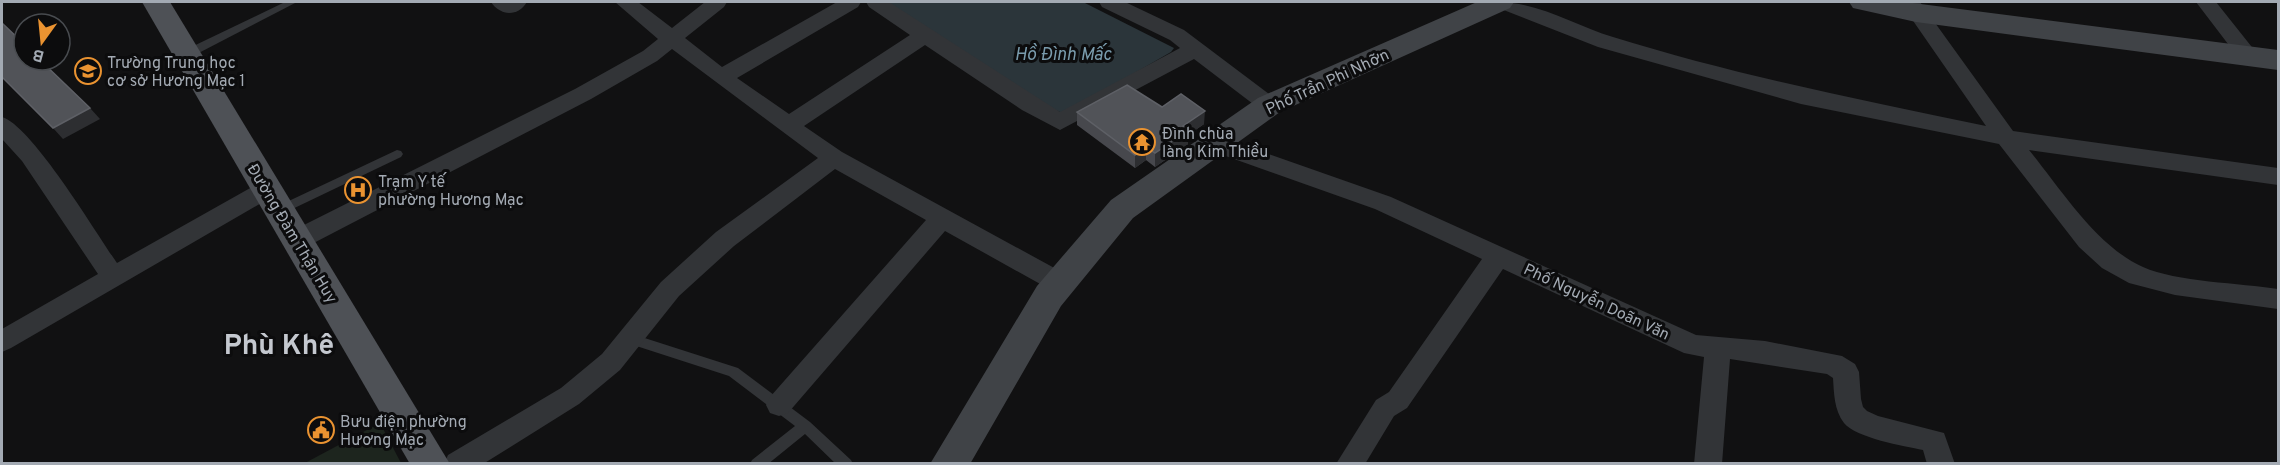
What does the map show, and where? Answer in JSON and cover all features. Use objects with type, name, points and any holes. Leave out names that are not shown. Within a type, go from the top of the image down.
[{"type":"main road","name":"Đường Đàm Thận Huy","points":[[156,2],[431,464]]},
{"type":"street","points":[[501,2],[506,7],[517,2]]},
{"type":"street","points":[[625,2],[721,76],[834,158],[1060,284]]},
{"type":"street","points":[[297,240],[584,94],[650,56],[717,2]]},
{"type":"street","points":[[721,76],[851,2]]},
{"type":"street","points":[[876,2],[1060,122],[1195,49]]},
{"type":"street","points":[[1109,2],[1177,35],[1269,105]]},
{"type":"street","points":[[1502,2],[1605,42],[1801,96],[2006,138],[2278,176]]},
{"type":"street","name":"Phố Trần Phi Nhỡn","points":[[949,464],[1049,296],[1122,209],[1269,105],[1502,2]]},
{"type":"street","points":[[1863,2],[1913,7],[2278,60]]},
{"type":"street","points":[[2206,2],[2248,56]]},
{"type":"street","points":[[1913,7],[2006,138],[2088,240],[2111,261],[2139,276],[2175,285],[2278,299]]},
{"type":"street","points":[[789,125],[925,35]]},
{"type":"street","points":[[2,125],[30,154],[59,201],[113,277]]},
{"type":"street","name":"Phố Nguyễn Doãn Văn","points":[[1214,143],[1383,203],[1693,345],[1766,352],[1833,364],[1846,372],[1849,405],[1854,417],[1867,423],[1934,441],[1941,464]]},
{"type":"street","points":[[458,464],[570,396],[610,362],[670,289],[725,238],[834,158]]},
{"type":"street","points":[[2,339],[113,277],[274,200]]},
{"type":"street","points":[[779,405],[942,218]]},
{"type":"street","points":[[1350,464],[1385,408],[1398,400],[1498,256]]},
{"type":"street","points":[[1708,464],[1718,347]]},
{"type":"lane","points":[[187,54],[292,2]]},
{"type":"lane","points":[[274,200],[397,154]]},
{"type":"lane","points":[[629,338],[734,372],[805,426],[846,464]]},
{"type":"lane","points":[[757,464],[805,426]]},
{"type":"shaded area","points":[[380,423],[401,463],[305,463]]},
{"type":"water","name":"Hồ Đình Mấc","points":[[887,2],[1083,2],[1174,48],[1171,52],[1062,113],[1045,105]]},
{"type":"building","points":[[2,23],[12,33],[12,72],[52,72],[90,108],[53,128],[2,77]]},
{"type":"building","points":[[1127,85],[1162,107],[1181,94],[1205,111],[1183,126],[1189,130],[1155,153],[1146,147],[1135,155],[1077,112]]},
{"type":"place","name":"Trường Trung học cơ sở Hương Mạc 1","points":[[88,71]]},
{"type":"place","name":"Đình chùa làng Kim Thiều","points":[[1142,142]]},
{"type":"place","name":"Trạm Y tế phường Hương Mạc","points":[[358,190]]},
{"type":"place","name":"Bưu điện phường Hương Mạc","points":[[321,430]]},
{"type":"district","name":"Phù Khê","points":[[279,344]]}]
